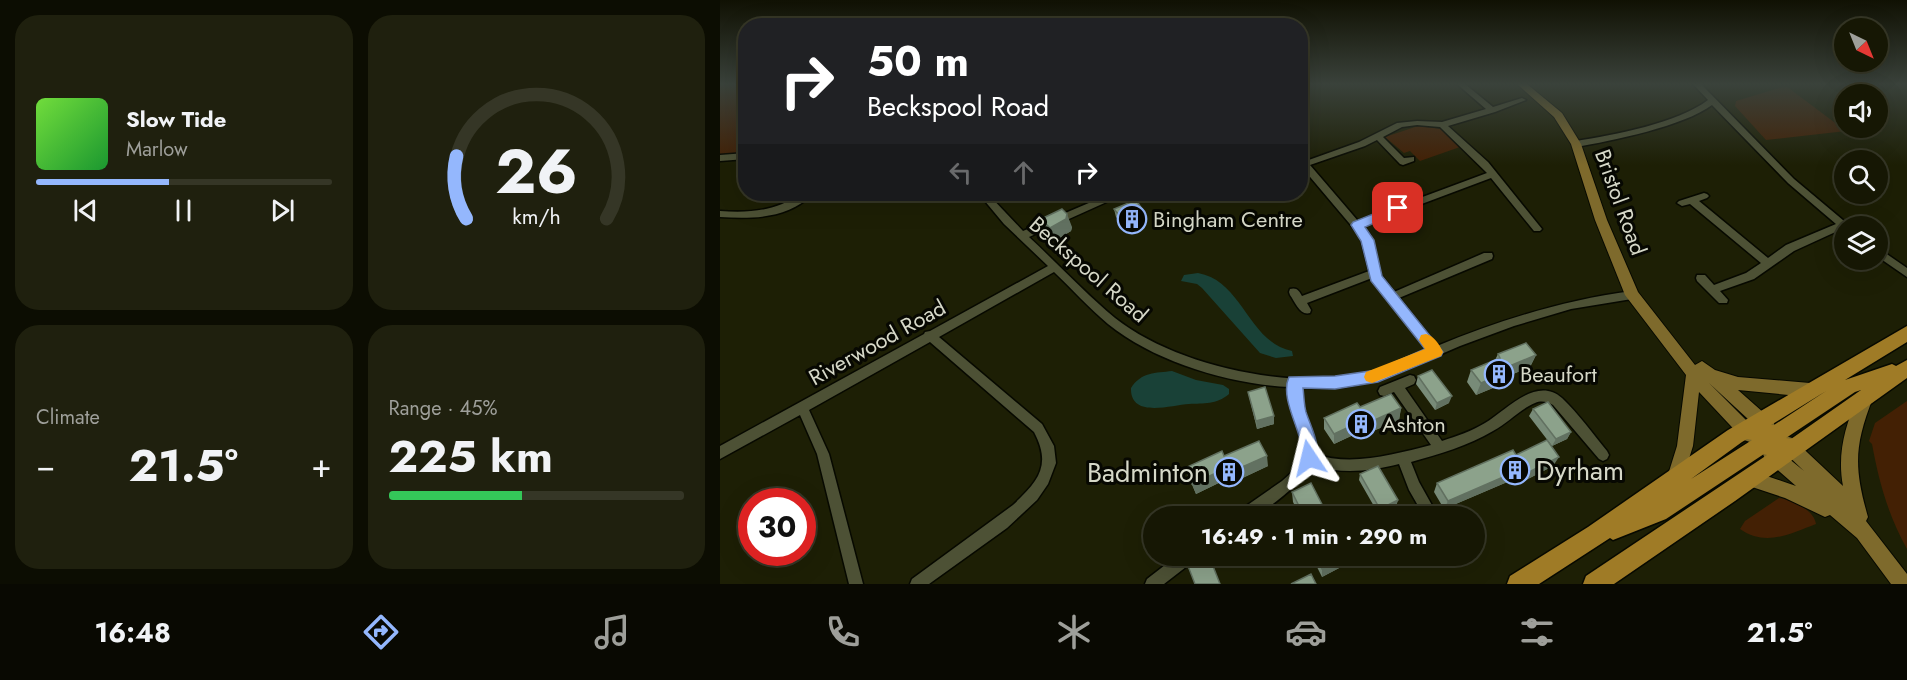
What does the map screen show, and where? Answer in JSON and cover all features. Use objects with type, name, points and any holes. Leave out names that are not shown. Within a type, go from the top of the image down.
[{"type":"highway","points":[[1518,584],[1596,535],[1753,425],[1907,333]]},
{"type":"highway","points":[[1596,535],[1659,512],[1864,398],[1907,368]]},
{"type":"highway","points":[[1594,584],[1749,478],[1777,446],[1850,386],[1907,368]]},
{"type":"highway","points":[[1753,425],[1777,446]]},
{"type":"main road","name":"Bristol Road","points":[[1554,111],[1576,144],[1600,220],[1632,295],[1670,342],[1753,425]]},
{"type":"main road","points":[[1675,478],[1685,446],[1697,371],[1733,383],[1810,390]]},
{"type":"main road","points":[[1863,532],[1849,479],[1847,457],[1851,432],[1864,398]]},
{"type":"main road","points":[[1777,446],[1837,492],[1863,532],[1903,584]]},
{"type":"main road","points":[[1749,478],[1798,495],[1863,532]]},
{"type":"street","points":[[1308,160],[1405,124],[1442,125],[1488,111]]},
{"type":"street","points":[[1576,144],[1648,127],[1695,111]]},
{"type":"street","points":[[1725,111],[1791,181],[1834,218]]},
{"type":"street","points":[[1442,125],[1493,174],[1537,229]]},
{"type":"street","points":[[1378,136],[1403,162],[1411,159]]},
{"type":"street","points":[[720,158],[738,157]]},
{"type":"street","points":[[1308,168],[1357,225],[1367,240],[1374,273],[1435,352]]},
{"type":"street","points":[[1357,225],[1493,174]]},
{"type":"street","points":[[1704,196],[1687,202],[1768,264]]},
{"type":"street","points":[[720,214],[749,217],[786,207],[796,201]]},
{"type":"street","name":"Beckspool Road","points":[[989,201],[1007,222],[1112,321],[1167,354],[1227,375],[1294,382],[1335,382],[1378,376],[1535,314],[1596,299],[1632,295]]},
{"type":"street","points":[[1022,236],[1101,201]]},
{"type":"street","points":[[1713,289],[1750,276],[1790,248],[1834,230]]},
{"type":"street","points":[[1392,297],[1488,256]]},
{"type":"street","points":[[1888,259],[1907,273]]},
{"type":"street","name":"Riverwood Road","points":[[720,453],[1054,267]]},
{"type":"street","points":[[1300,301],[1374,273]]},
{"type":"street","points":[[1701,278],[1723,300]]},
{"type":"street","points":[[917,584],[1024,507],[1042,482],[1048,457],[1046,439],[1038,428],[929,335]]},
{"type":"street","points":[[1384,391],[1410,380]]},
{"type":"street","points":[[1258,506],[1306,468],[1309,458],[1309,443],[1298,410],[1294,382]]},
{"type":"street","points":[[1397,386],[1440,448]]},
{"type":"street","points":[[1309,458],[1330,465],[1403,458],[1440,448],[1490,427],[1538,396],[1549,396],[1557,401],[1603,454]]},
{"type":"street","points":[[802,407],[823,454],[856,584]]},
{"type":"street","points":[[1403,458],[1414,486],[1425,506]]},
{"type":"street","points":[[1152,584],[1176,566]]},
{"type":"shaded area","points":[[720,111],[738,111],[738,155],[720,156]]},
{"type":"shaded area","points":[[1740,111],[1820,111],[1834,122],[1834,132],[1766,140]]},
{"type":"shaded area","points":[[1418,126],[1441,129],[1460,147],[1420,161],[1410,151],[1404,153],[1385,137]]},
{"type":"shaded area","points":[[1907,401],[1907,549],[1889,511],[1872,444],[1869,441],[1875,423]]},
{"type":"shaded area","points":[[1779,498],[1802,506],[1811,514],[1816,524],[1787,535],[1768,538],[1759,537],[1740,529],[1745,521]]},
{"type":"water","points":[[1198,273],[1213,278],[1225,287],[1265,336],[1277,345],[1292,351],[1293,356],[1276,358],[1260,353],[1202,288],[1197,284],[1181,281],[1184,275]]},
{"type":"water","points":[[1172,371],[1196,380],[1223,385],[1229,389],[1229,394],[1215,402],[1162,408],[1144,407],[1132,398],[1131,388],[1139,379],[1149,374]]},
{"type":"building","points":[[1137,201],[1144,212],[1123,220],[1114,209]]},
{"type":"building","points":[[1062,209],[1067,214],[1066,219],[1050,228],[1041,219]]},
{"type":"building","points":[[1526,343],[1536,355],[1507,367],[1510,371],[1481,383],[1471,370],[1500,358],[1498,354]]},
{"type":"building","points":[[1432,370],[1452,396],[1437,403],[1418,376]]},
{"type":"building","name":"Badminton","points":[[1265,387],[1274,416],[1256,421],[1248,392]]},
{"type":"building","points":[[1391,394],[1401,408],[1368,423],[1366,419],[1334,434],[1324,418],[1357,403],[1360,407]]},
{"type":"building","points":[[1548,402],[1571,432],[1556,439],[1533,409]]},
{"type":"building","points":[[1547,440],[1559,457],[1527,473],[1524,468],[1448,501],[1437,483],[1513,450],[1516,455]]},
{"type":"building","points":[[1259,441],[1267,456],[1231,472],[1229,467],[1192,484],[1185,468],[1222,451],[1224,456]]},
{"type":"building","points":[[1378,466],[1398,500],[1386,506],[1378,506],[1360,474]]},
{"type":"building","points":[[1311,483],[1323,506],[1299,506],[1292,492]]},
{"type":"building","points":[[1188,566],[1213,566],[1220,584],[1195,584]]},
{"type":"building","points":[[1311,574],[1316,584],[1291,584]]},
{"type":"slow traffic","points":[[1372,377],[1435,352],[1426,340]]},
{"type":"place","name":"Bingham Centre","points":[[1132,219]]},
{"type":"place","name":"Beaufort","points":[[1499,374]]},
{"type":"place","name":"Ashton","points":[[1361,424]]},
{"type":"place","name":"Dyrham","points":[[1515,470]]},
{"type":"place","name":"Badminton","points":[[1229,472]]},
{"type":"route","points":[[1309,458],[1309,443],[1298,410],[1294,382],[1335,382],[1378,376],[1435,352],[1376,277],[1367,240],[1357,225],[1398,208]]}]
